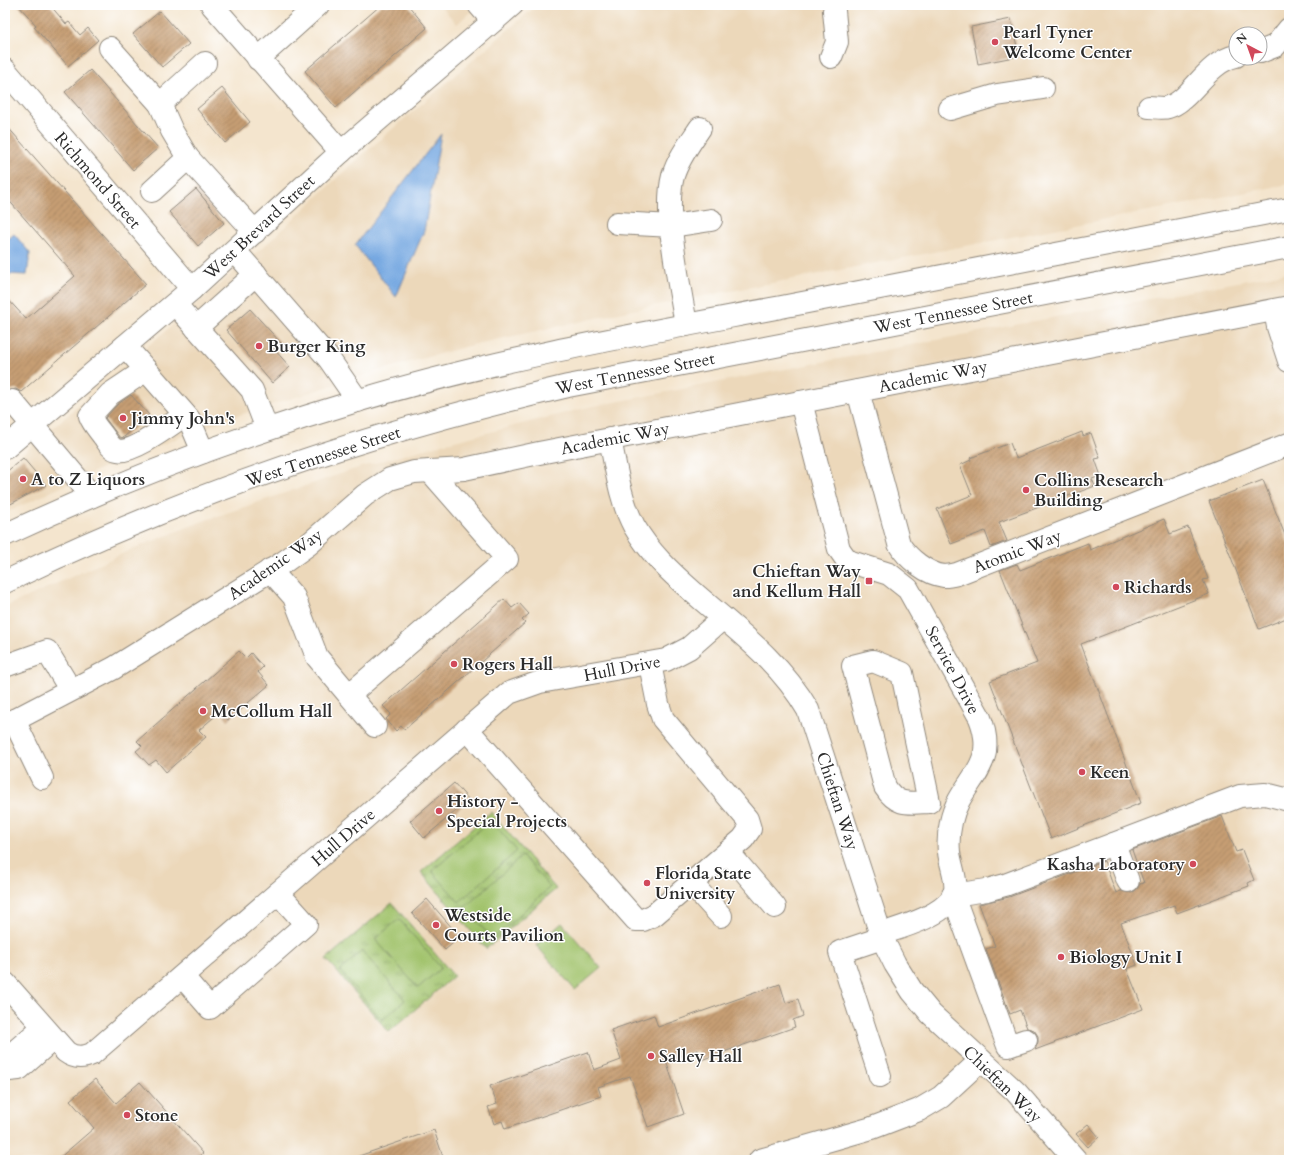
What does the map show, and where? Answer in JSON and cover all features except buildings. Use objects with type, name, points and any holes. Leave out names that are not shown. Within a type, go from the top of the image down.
[{"type":"street","points":[[212,5],[341,152]]},
{"type":"street","points":[[258,59],[318,5]]},
{"type":"street","points":[[479,5],[493,22]]},
{"type":"street","name":"West Brevard Street","points":[[5,448],[192,289],[341,152],[512,5]]},
{"type":"street","points":[[831,57],[837,42],[834,11]]},
{"type":"street","points":[[1268,49],[1275,46],[1289,29]]},
{"type":"street","points":[[110,48],[160,104],[172,131],[188,158],[255,232]]},
{"type":"street","points":[[1149,107],[1168,107],[1180,102],[1214,67],[1228,60]]},
{"type":"street","points":[[160,104],[206,63]]},
{"type":"street","name":"Richmond Street","points":[[5,70],[192,289]]},
{"type":"street","points":[[950,109],[996,95],[1043,88]]},
{"type":"street","points":[[686,325],[672,226],[670,199],[673,176],[683,154],[700,128]]},
{"type":"street","points":[[152,190],[188,158]]},
{"type":"street","points":[[5,535],[92,496],[203,452],[267,429],[358,401],[541,354],[1289,209]]},
{"type":"street","points":[[617,224],[672,226],[711,220]]},
{"type":"street","name":"West Tennessee Street","points":[[5,582],[100,538],[281,468],[426,423],[515,398],[581,383],[1289,247]]},
{"type":"street","points":[[235,251],[329,359],[358,401]]},
{"type":"street","points":[[196,328],[256,274]]},
{"type":"street","points":[[174,304],[252,390],[267,429]]},
{"type":"street","points":[[1282,309],[1278,327],[1289,362]]},
{"type":"street","name":"Academic Way","points":[[10,722],[70,689],[114,668],[270,570],[308,544],[378,486],[401,475],[430,471],[464,469],[610,439],[1282,309]]},
{"type":"street","points":[[125,346],[189,419],[203,452]]},
{"type":"street","points":[[146,370],[110,394],[90,416],[92,422],[112,447],[117,451],[125,450],[149,440],[185,415]]},
{"type":"street","name":"Atomic Way","points":[[858,391],[895,536],[903,552],[933,572],[944,576],[957,574],[1289,444]]},
{"type":"street","points":[[12,400],[92,496]]},
{"type":"street","name":"Service Drive","points":[[801,402],[839,549],[846,559],[851,562],[883,572],[900,581],[908,589],[980,718],[985,734],[986,748],[984,758],[953,815],[949,847],[955,885],[954,895],[1008,1046],[1026,1040]]},
{"type":"street","name":"Chieftan Way","points":[[610,439],[623,498],[629,514],[640,535],[665,567],[772,661],[793,686],[808,710],[881,936],[891,958],[918,998],[947,1030],[1016,1092],[1076,1160]]},
{"type":"street","points":[[349,695],[507,559],[430,471]]},
{"type":"street","points":[[900,581],[916,562]]},
{"type":"street","points":[[270,570],[294,597],[317,657],[375,726]]},
{"type":"street","name":"Hull Drive","points":[[5,983],[48,1033],[69,1054],[77,1057],[87,1056],[102,1046],[183,977],[506,695],[523,687],[549,680],[650,664],[666,660],[683,652],[704,636],[723,618]]},
{"type":"street","points":[[5,666],[47,652],[70,689]]},
{"type":"street","points":[[929,802],[902,673],[873,661],[853,666],[885,787],[893,798],[898,801],[929,802],[953,815]]},
{"type":"street","points":[[467,729],[636,920],[643,920],[654,915],[728,852],[747,834],[750,824],[663,719],[658,704],[650,664]]},
{"type":"street","points":[[10,722],[42,778]]},
{"type":"street","points":[[880,1076],[840,952],[922,920],[940,908],[954,895],[996,888],[1240,796],[1265,794],[1289,800]]},
{"type":"street","points":[[1114,844],[1128,881]]},
{"type":"street","points":[[728,852],[775,906]]},
{"type":"street","points":[[691,884],[721,916]]},
{"type":"street","points":[[183,977],[210,1008],[306,924],[278,893]]},
{"type":"street","points":[[7,1065],[48,1033]]},
{"type":"street","points":[[760,1160],[872,1128],[919,1110],[941,1097],[980,1060]]},
{"type":"shaded area","points":[[440,5],[478,5],[457,24]]},
{"type":"shaded area","points":[[537,5],[1289,5],[1289,184],[647,307],[472,345],[381,370],[230,418],[111,464],[5,513],[5,469],[271,240],[353,163]]},
{"type":"shaded area","name":"Florida State University","points":[[1289,272],[1289,1160],[5,1160],[5,607],[135,548],[206,520],[361,467],[439,445],[589,407]]},
{"type":"green space","points":[[491,812],[556,889],[486,949],[421,872]]},
{"type":"green space","points":[[491,820],[517,851],[459,902],[432,871]]},
{"type":"green space","points":[[522,856],[550,887],[493,939],[464,908]]},
{"type":"green space","points":[[392,903],[454,976],[389,1032],[326,959]]},
{"type":"green space","points":[[399,919],[441,968],[418,988],[375,939]]},
{"type":"green space","points":[[562,923],[601,968],[575,990],[536,945]]},
{"type":"green space","points":[[362,951],[405,1000],[382,1020],[340,971]]},
{"type":"water","points":[[441,134],[424,231],[396,297],[355,245]]},
{"type":"water","points":[[14,234],[30,253],[27,275],[7,274],[9,260],[5,255],[5,242]]},
{"type":"place","name":"Pearl Tyner Welcome Center","points":[[995,42]]},
{"type":"place","name":"Burger King","points":[[259,346]]},
{"type":"place","name":"Jimmy John's","points":[[123,418]]},
{"type":"place","name":"A to Z Liquors","points":[[23,479]]},
{"type":"place","name":"Collins Research Building","points":[[1026,490]]},
{"type":"place","name":"Chieftan Way and Kellum Hall","points":[[869,581]]},
{"type":"place","name":"Richards","points":[[1116,587]]},
{"type":"place","name":"Rogers Hall","points":[[454,664]]},
{"type":"place","name":"McCollum Hall","points":[[203,711]]},
{"type":"place","name":"Keen","points":[[1082,772]]},
{"type":"place","name":"History - Special Projects","points":[[439,811]]},
{"type":"place","name":"Kasha Laboratory","points":[[1193,864]]},
{"type":"place","name":"Florida State University","points":[[647,883]]},
{"type":"place","name":"Westside Courts Pavilion","points":[[436,925]]},
{"type":"place","name":"Biology Unit I","points":[[1061,957]]},
{"type":"place","name":"Salley Hall","points":[[651,1056]]},
{"type":"place","name":"Stone","points":[[127,1115]]}]
